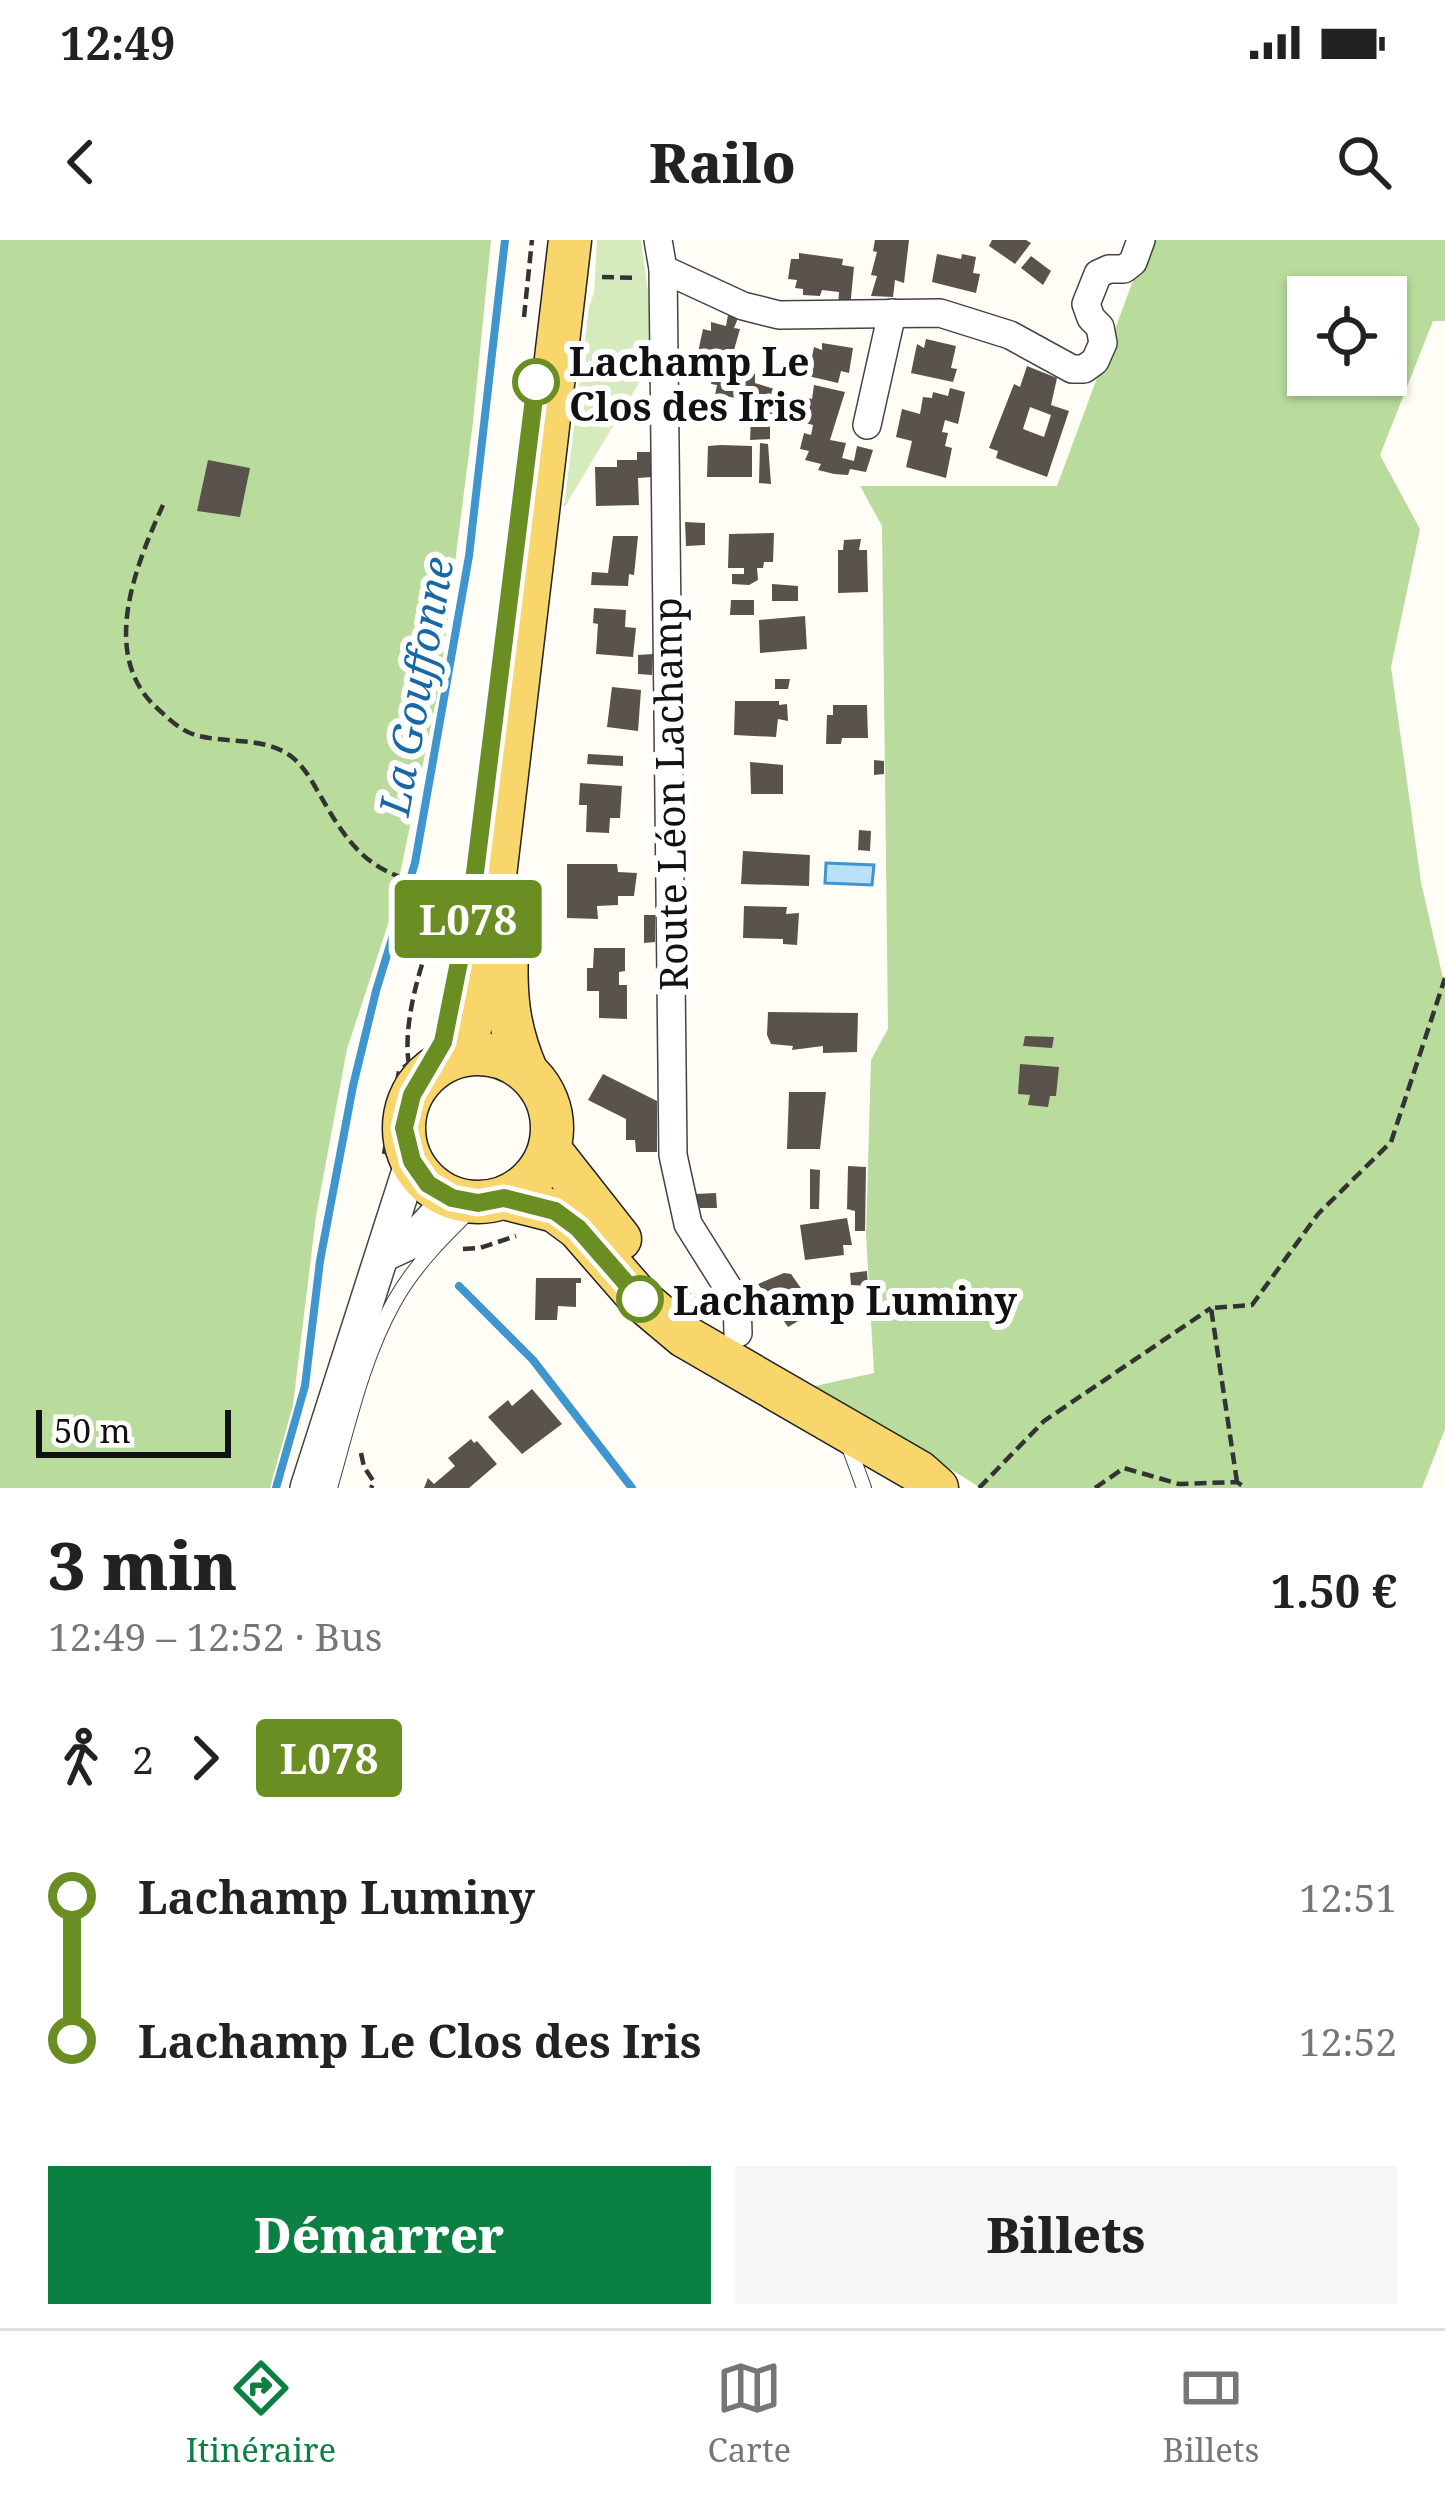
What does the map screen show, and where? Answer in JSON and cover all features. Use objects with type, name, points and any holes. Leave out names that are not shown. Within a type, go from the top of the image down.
[{"type":"main road","points":[[570,240],[481,980],[412,1095],[398,1160],[428,1184],[478,1200],[555,1211],[578,1228],[640,1299],[684,1336],[732,1346]]},
{"type":"main road","points":[[478,1200],[524,1187],[540,1171],[553,1128],[550,1106],[512,1038],[505,996],[523,654]]},
{"type":"main road","points":[[434,1063],[503,1057],[526,1070]]},
{"type":"main road","points":[[550,1150],[602,1218],[732,1346],[842,1428],[938,1488]]},
{"type":"street","name":"Route Léon Lachamp","points":[[658,240],[663,269],[673,1156],[688,1224],[737,1302],[732,1346]]},
{"type":"street","points":[[663,269],[743,306],[779,315],[940,314],[1010,334],[1072,369],[1084,369],[1095,361],[1103,343],[1100,327],[1090,318],[1086,304],[1097,274],[1124,269],[1133,262],[1141,240]]},
{"type":"street","points":[[867,425],[892,313]]},
{"type":"street","points":[[307,1488],[383,1255],[398,1160]]},
{"type":"street","points":[[383,1255],[478,1200]]},
{"type":"lane","points":[[434,1063],[443,1042],[464,939]]},
{"type":"lane","points":[[329,1488],[372,1348],[395,1300],[440,1240],[478,1200]]},
{"type":"lane","points":[[842,1428],[864,1488]]},
{"type":"path","points":[[599,277],[637,278],[663,269]]},
{"type":"path","points":[[163,505],[140,555],[130,597],[127,654],[136,684],[176,724],[195,734],[253,742],[294,758],[345,839],[366,862],[432,887]]},
{"type":"path","points":[[434,1063],[405,1044],[440,911],[459,875]]},
{"type":"path","points":[[979,1488],[1044,1420],[1211,1308],[1252,1305],[1318,1214],[1390,1142],[1445,978]]},
{"type":"path","points":[[398,1160],[383,1147],[399,1071],[434,1063]]},
{"type":"path","points":[[456,1249],[480,1248],[517,1236],[530,1238]]},
{"type":"path","points":[[1211,1308],[1237,1482]]},
{"type":"path","points":[[360,1448],[374,1482],[371,1488]]},
{"type":"path","points":[[1095,1488],[1124,1468],[1179,1484],[1237,1482],[1246,1488]]},
{"type":"green space","points":[[0,240],[491,240],[439,687],[392,912],[347,1049],[316,1216],[293,1405],[270,1488],[0,1488]]},
{"type":"green space","points":[[597,240],[641,240],[650,306],[651,363],[564,508],[594,293]]},
{"type":"green space","points":[[1148,240],[1445,240],[1445,321],[1433,321],[1407,387],[1407,276],[1287,276],[1287,396],[1403,396],[1380,455],[1420,529],[1391,667],[1421,882],[1445,987],[1445,1429],[1422,1488],[981,1488],[815,1386],[874,1373],[866,1233],[871,1060],[888,1029],[882,526],[860,486],[1057,486]]},
{"type":"water","points":[[826,863],[874,865],[872,885],[825,883]]},
{"type":"building","points":[[875,240],[909,240],[904,283],[895,280],[893,297],[871,296],[877,276],[871,275]]},
{"type":"building","points":[[992,240],[1031,243],[1015,264],[989,246]]},
{"type":"building","points":[[799,253],[843,259],[842,265],[854,267],[850,308],[838,307],[839,292],[803,295],[803,289],[795,288],[797,280],[788,279],[791,259],[799,259]]},
{"type":"building","points":[[937,254],[976,257],[973,273],[980,274],[976,293],[932,282]]},
{"type":"building","points":[[1031,256],[1051,271],[1043,285],[1021,268]]},
{"type":"building","points":[[728,315],[738,318],[734,328],[740,329],[734,350],[742,352],[737,371],[755,374],[755,383],[781,391],[770,422],[770,439],[750,440],[751,418],[755,419],[757,410],[743,406],[745,399],[715,395],[717,385],[711,384],[716,359],[697,357],[703,329],[711,331],[711,322],[726,326]]},
{"type":"building","points":[[926,339],[956,346],[953,382],[911,373],[917,344],[924,348]]},
{"type":"building","points":[[822,343],[853,348],[849,373],[841,371],[838,383],[808,376],[814,347],[822,350]]},
{"type":"building","points":[[1027,366],[1057,378],[1051,405],[1069,411],[1047,477],[996,458],[998,451],[989,448],[1014,384],[1020,387]],"holes":[[[1030,407],[1051,415],[1044,437],[1023,429]]]},
{"type":"building","points":[[814,385],[845,392],[830,440],[846,443],[842,458],[854,461],[857,446],[873,450],[866,472],[850,469],[848,475],[834,474],[805,460],[809,451],[800,449],[804,433],[811,435],[813,425],[802,422],[805,414],[796,411],[801,396],[812,399]]},
{"type":"building","points":[[950,388],[965,392],[958,424],[945,420],[942,432],[948,433],[945,446],[952,448],[946,478],[906,467],[912,441],[896,437],[902,409],[920,414],[923,397],[932,398],[933,392],[948,396]]},
{"type":"building","points":[[760,443],[768,444],[771,484],[759,483]]},
{"type":"building","points":[[708,446],[752,446],[752,477],[707,477]]},
{"type":"building","points":[[637,452],[652,452],[652,477],[638,478],[639,505],[596,506],[595,467],[617,467],[617,460],[637,460]]},
{"type":"building","points":[[208,460],[250,468],[240,517],[197,511]]},
{"type":"building","points":[[685,522],[705,523],[705,545],[686,546]]},
{"type":"building","points":[[774,533],[773,562],[757,568],[758,580],[749,585],[732,584],[732,574],[744,574],[744,568],[728,568],[729,534]]},
{"type":"building","points":[[613,536],[638,536],[634,575],[629,574],[628,586],[591,585],[592,572],[608,573]]},
{"type":"building","points":[[861,539],[859,550],[867,550],[868,592],[838,593],[838,550],[843,550],[844,540]]},
{"type":"building","points":[[772,584],[798,586],[798,601],[772,601]]},
{"type":"building","points":[[731,600],[754,600],[754,615],[730,615]]},
{"type":"building","points":[[594,608],[626,610],[625,627],[636,628],[633,657],[596,654]]},
{"type":"building","points":[[805,616],[807,649],[760,653],[759,620]]},
{"type":"building","points":[[653,654],[652,675],[638,674],[638,655]]},
{"type":"building","points":[[775,679],[790,679],[788,689],[775,689]]},
{"type":"building","points":[[612,687],[641,690],[638,731],[607,727]]},
{"type":"building","points":[[735,701],[787,704],[788,721],[778,719],[776,737],[734,735]]},
{"type":"building","points":[[833,705],[867,705],[868,738],[842,738],[841,744],[826,744],[827,715],[833,715]]},
{"type":"building","points":[[588,754],[623,756],[623,766],[587,764]]},
{"type":"building","points":[[874,760],[884,761],[884,774],[874,775]]},
{"type":"building","points":[[750,762],[783,765],[783,794],[751,794]]},
{"type":"building","points":[[580,783],[622,786],[620,818],[610,818],[609,833],[586,832],[587,805],[579,805]]},
{"type":"building","points":[[859,830],[871,831],[870,851],[858,850]]},
{"type":"building","points":[[743,851],[810,855],[809,886],[741,884]]},
{"type":"building","points":[[567,864],[617,864],[618,872],[637,873],[634,896],[618,896],[618,905],[597,906],[598,919],[567,918]]},
{"type":"building","points":[[744,906],[787,907],[786,914],[799,913],[797,945],[783,944],[783,939],[743,938]]},
{"type":"building","points":[[644,915],[655,915],[655,942],[644,943]]},
{"type":"building","points":[[594,948],[625,948],[625,971],[619,972],[619,985],[627,985],[627,1019],[599,1018],[599,991],[587,991],[587,968],[593,968]]},
{"type":"building","points":[[768,1012],[858,1013],[857,1052],[823,1053],[823,1046],[792,1050],[793,1046],[771,1044]]},
{"type":"building","points":[[1025,1036],[1054,1037],[1052,1048],[1023,1046]]},
{"type":"building","points":[[1020,1064],[1059,1067],[1056,1096],[1050,1096],[1048,1107],[1028,1105],[1030,1095],[1018,1094]]},
{"type":"building","points":[[603,1074],[657,1101],[657,1152],[636,1152],[635,1140],[626,1140],[626,1119],[588,1100]]},
{"type":"building","points":[[789,1092],[826,1092],[820,1149],[787,1149]]},
{"type":"building","points":[[848,1166],[866,1167],[865,1231],[855,1231],[855,1211],[847,1209]]},
{"type":"building","points":[[810,1169],[820,1170],[819,1209],[810,1209]]},
{"type":"building","points":[[716,1193],[717,1208],[700,1208],[695,1194]]},
{"type":"building","points":[[847,1218],[852,1245],[843,1245],[844,1255],[805,1260],[800,1225]]},
{"type":"building","points":[[867,1271],[868,1286],[851,1285],[850,1273]]},
{"type":"building","points":[[791,1274],[803,1291],[795,1298],[807,1316],[788,1327],[758,1284]]},
{"type":"building","points":[[536,1278],[581,1278],[576,1283],[576,1307],[558,1306],[557,1320],[535,1320]]},
{"type":"building","points":[[843,1295],[856,1313],[844,1318],[832,1300]]},
{"type":"building","points":[[532,1389],[562,1424],[522,1454],[488,1417],[508,1400],[512,1406]]},
{"type":"building","points":[[471,1439],[497,1464],[469,1488],[424,1488],[428,1478],[434,1484],[455,1466],[448,1458]]},
{"type":"waterway","name":"La Gouffonne","points":[[276,1488],[305,1386],[320,1261],[353,1086],[415,863],[469,556],[505,240]]},
{"type":"waterway","points":[[459,1286],[533,1360],[632,1488]]},
{"type":"bus line","name":"L078","points":[[536,382],[472,897],[443,1042],[412,1095],[404,1128],[412,1161],[428,1184],[452,1198],[478,1203],[504,1198],[555,1211],[578,1228],[640,1299]]},
{"type":"place","name":"Lachamp Le Clos des Iris","points":[[536,382]]},
{"type":"place","name":"Lachamp Luminy","points":[[640,1299]]}]
